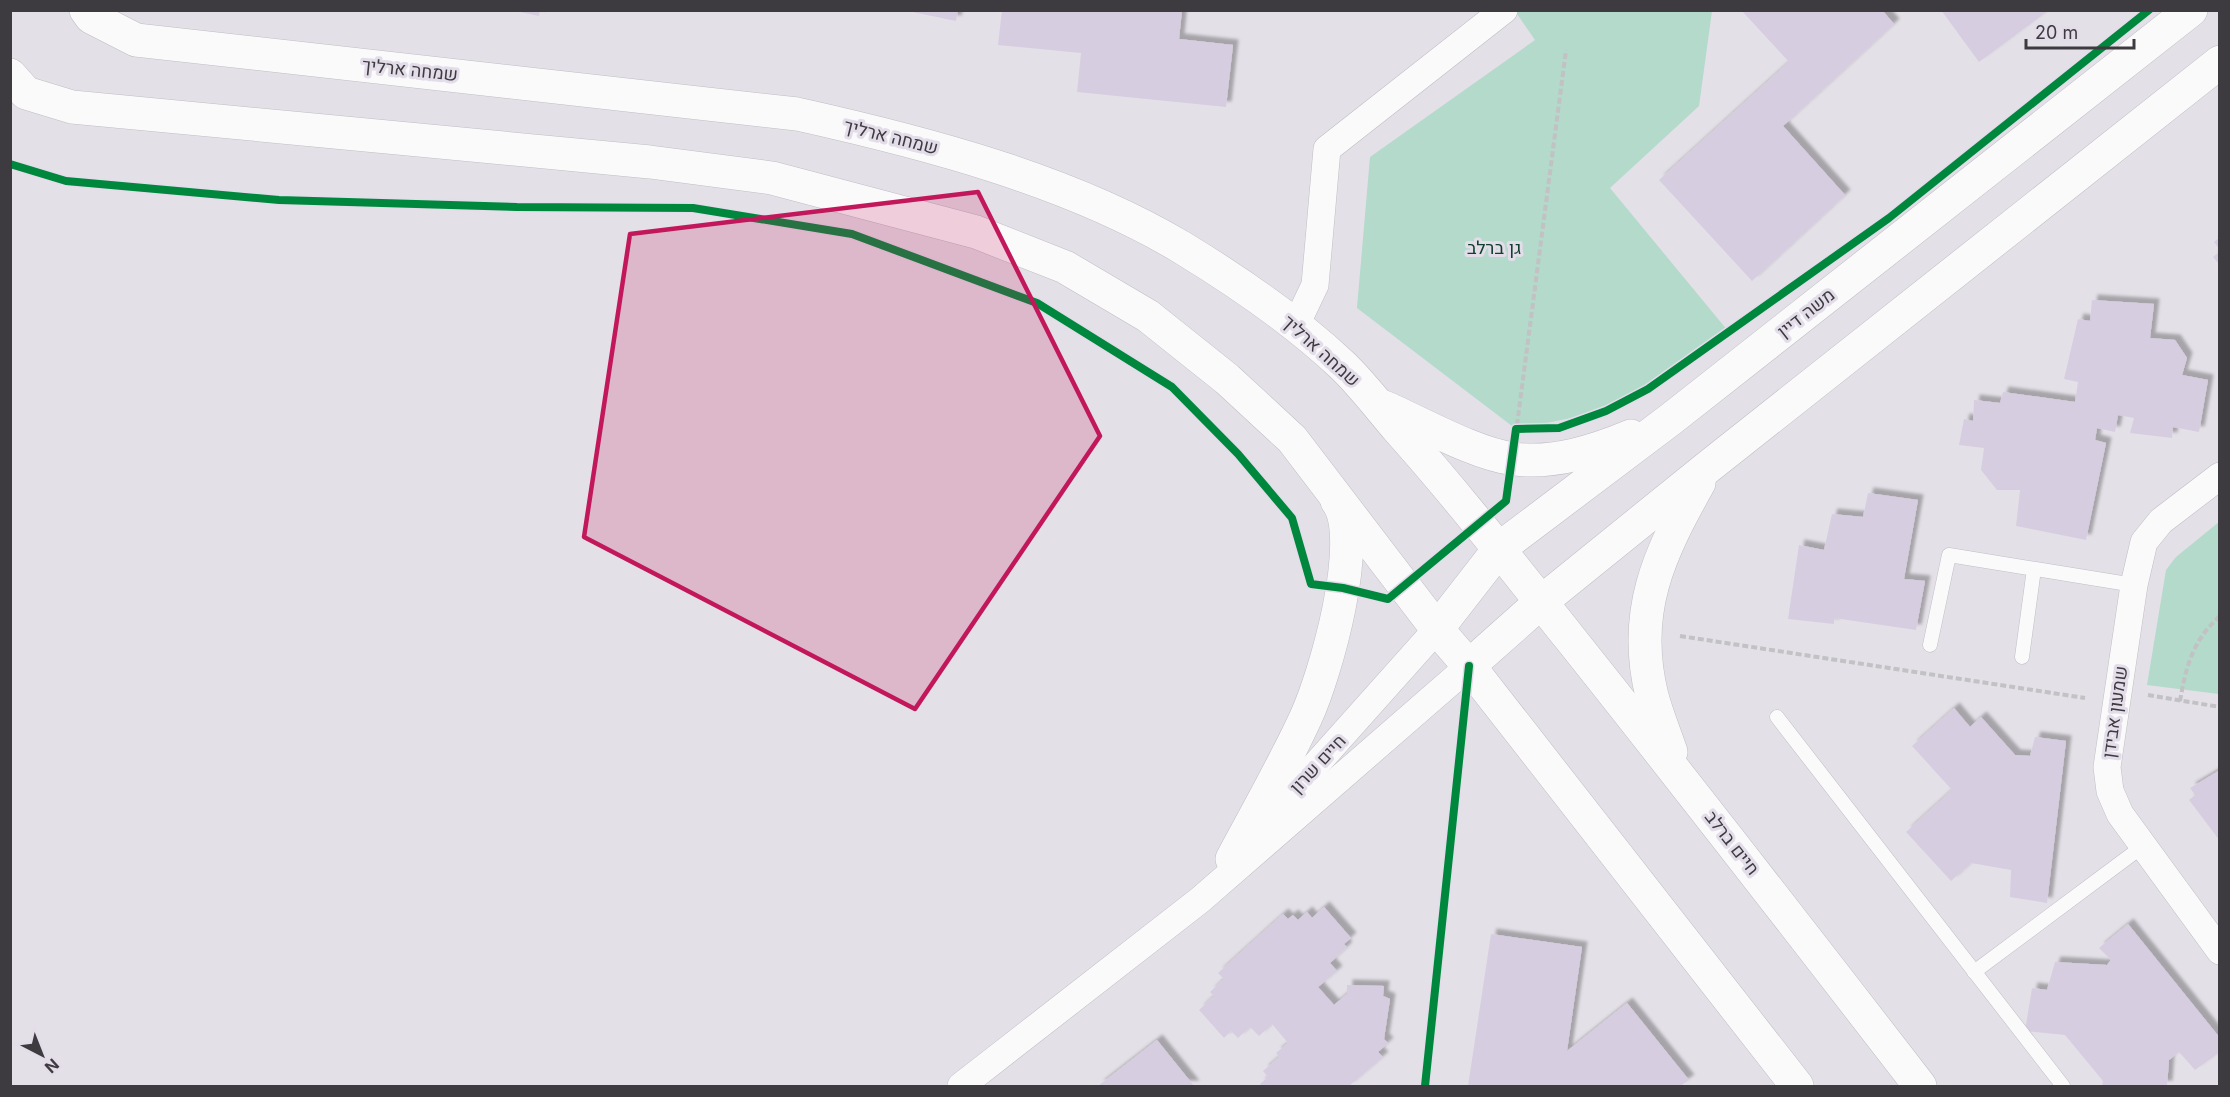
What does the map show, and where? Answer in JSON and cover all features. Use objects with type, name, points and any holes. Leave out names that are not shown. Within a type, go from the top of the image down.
[{"type":"street","name":"שמחה ארליך","points":[[86,10],[91,17],[136,40],[796,114],[903,138],[1001,169],[1094,204],[1178,246],[1268,304],[1343,366],[1500,548],[1541,602]]},
{"type":"street","points":[[1295,327],[1315,285],[1327,149],[1504,10]]},
{"type":"street","name":"משה דיין","points":[[1437,629],[1500,548],[1671,419],[2191,10]]},
{"type":"street","points":[[1469,666],[1541,602],[1708,467],[2220,62]]},
{"type":"street","points":[[10,75],[26,93],[72,107],[650,162],[772,178],[878,204],[976,232],[1065,267],[1148,316],[1227,379],[1292,439],[1437,629],[1469,666],[1797,1086]]},
{"type":"street","points":[[1375,402],[1481,449],[1514,444],[1558,457],[1594,451],[1671,419]]},
{"type":"street","points":[[1232,859],[1307,716],[1330,644],[1343,588],[1346,554],[1344,510],[1292,439]]},
{"type":"street","points":[[1679,774],[1652,696],[1644,647],[1645,630],[1650,588],[1668,538],[1708,467]]},
{"type":"street","name":"שמעון אבידן","points":[[2220,476],[2161,521],[2149,534],[2141,552],[2107,757],[2108,783],[2120,814],[2220,951]]},
{"type":"street","name":"חיים ברלב","points":[[1541,602],[1679,774],[1920,1086]]},
{"type":"street","name":"חיים שרון","points":[[1200,900],[1232,859],[1437,629]]},
{"type":"street","name":"חיים שרון","points":[[961,1086],[1200,900],[1469,666]]},
{"type":"lane","points":[[1930,645],[1949,555],[2134,585]]},
{"type":"lane","points":[[2022,657],[2034,569]]},
{"type":"lane","points":[[1777,717],[2063,1086]]},
{"type":"lane","points":[[1974,972],[2143,846]]},
{"type":"path","points":[[1514,444],[1566,50]]},
{"type":"path","points":[[1514,444],[1527,429]]},
{"type":"path","points":[[2180,701],[2192,650],[2204,630],[2220,616]]},
{"type":"path","points":[[1645,630],[2117,696],[2220,707]]},
{"type":"highlighted area","points":[[978,192],[1100,436],[915,709],[584,537],[630,234]]},
{"type":"green space","name":"גן ברלב","points":[[1515,11],[1712,11],[1699,106],[1610,188],[1728,331],[1648,389],[1606,411],[1516,429],[1357,308],[1370,157],[1535,40]]},
{"type":"green space","points":[[2219,522],[2219,694],[2147,685],[2166,570],[2176,557]]},
{"type":"building","points":[[511,10],[540,10],[539,16]]},
{"type":"building","points":[[903,10],[958,10],[956,21]]},
{"type":"building","points":[[1002,10],[1182,10],[1179,39],[1233,45],[1226,107],[1077,92],[1081,53],[998,45]]},
{"type":"building","points":[[1741,10],[1882,10],[1894,24],[1783,126],[1845,195],[1752,281],[1659,180],[1789,62]]},
{"type":"building","points":[[1941,10],[2049,10],[1979,62]]},
{"type":"building","points":[[2220,237],[2220,250],[2214,242]]},
{"type":"building","points":[[2220,251],[2220,265],[2213,257]]},
{"type":"building","points":[[2092,300],[2154,304],[2150,338],[2175,340],[2187,358],[2182,375],[2208,380],[2199,432],[2173,427],[2172,438],[2130,433],[2134,418],[2118,415],[2115,432],[2097,428],[2095,440],[2106,443],[2086,540],[2016,526],[2020,490],[1997,490],[1981,470],[1984,448],[1959,445],[1964,419],[1973,421],[1974,400],[2000,403],[2003,392],[2075,402],[2078,382],[2064,379],[2078,319],[2090,321]]},
{"type":"building","points":[[1868,493],[1918,500],[1904,579],[1925,581],[1916,630],[1834,618],[1834,624],[1788,619],[1799,545],[1824,550],[1832,514],[1863,517]]},
{"type":"building","points":[[1954,708],[1970,727],[1981,717],[2015,755],[2030,756],[2035,737],[2066,741],[2047,903],[2010,897],[2011,870],[1971,863],[1951,881],[1906,832],[1952,790],[1912,746]]},
{"type":"building","points":[[2220,770],[2220,841],[2189,800],[2195,795],[2190,788]]},
{"type":"building","points":[[1324,907],[1351,938],[1344,944],[1347,947],[1330,963],[1337,971],[1318,987],[1334,1005],[1347,994],[1347,985],[1384,986],[1383,996],[1390,999],[1384,1039],[1388,1043],[1378,1052],[1383,1057],[1349,1086],[1262,1086],[1260,1084],[1268,1077],[1263,1071],[1279,1057],[1276,1053],[1288,1043],[1272,1024],[1259,1036],[1250,1027],[1238,1038],[1231,1031],[1224,1038],[1199,1010],[1214,996],[1210,992],[1224,979],[1218,973],[1283,914],[1288,919],[1293,915],[1298,920],[1307,912],[1312,918]]},
{"type":"building","points":[[2128,924],[2220,1038],[2220,1052],[2195,1070],[2179,1052],[2169,1060],[2167,1086],[2102,1086],[2103,1081],[2065,1035],[2025,1031],[2032,988],[2047,990],[2055,962],[2107,965],[2111,960],[2099,948]]},
{"type":"building","points":[[1491,934],[1582,947],[1567,1051],[1627,1003],[1689,1080],[1680,1086],[1468,1086]]},
{"type":"building","points":[[1157,1040],[1194,1086],[1098,1086]]},
{"type":"cycle path","points":[[10,164],[66,181],[279,200],[517,207],[693,208],[852,234],[1037,303],[1172,387],[1238,454],[1292,518],[1311,584],[1343,588],[1388,599],[1506,501],[1516,429],[1559,428],[1606,411],[1648,389],[1889,218],[2149,10]]},
{"type":"cycle path","points":[[1425,1086],[1469,666]]}]
